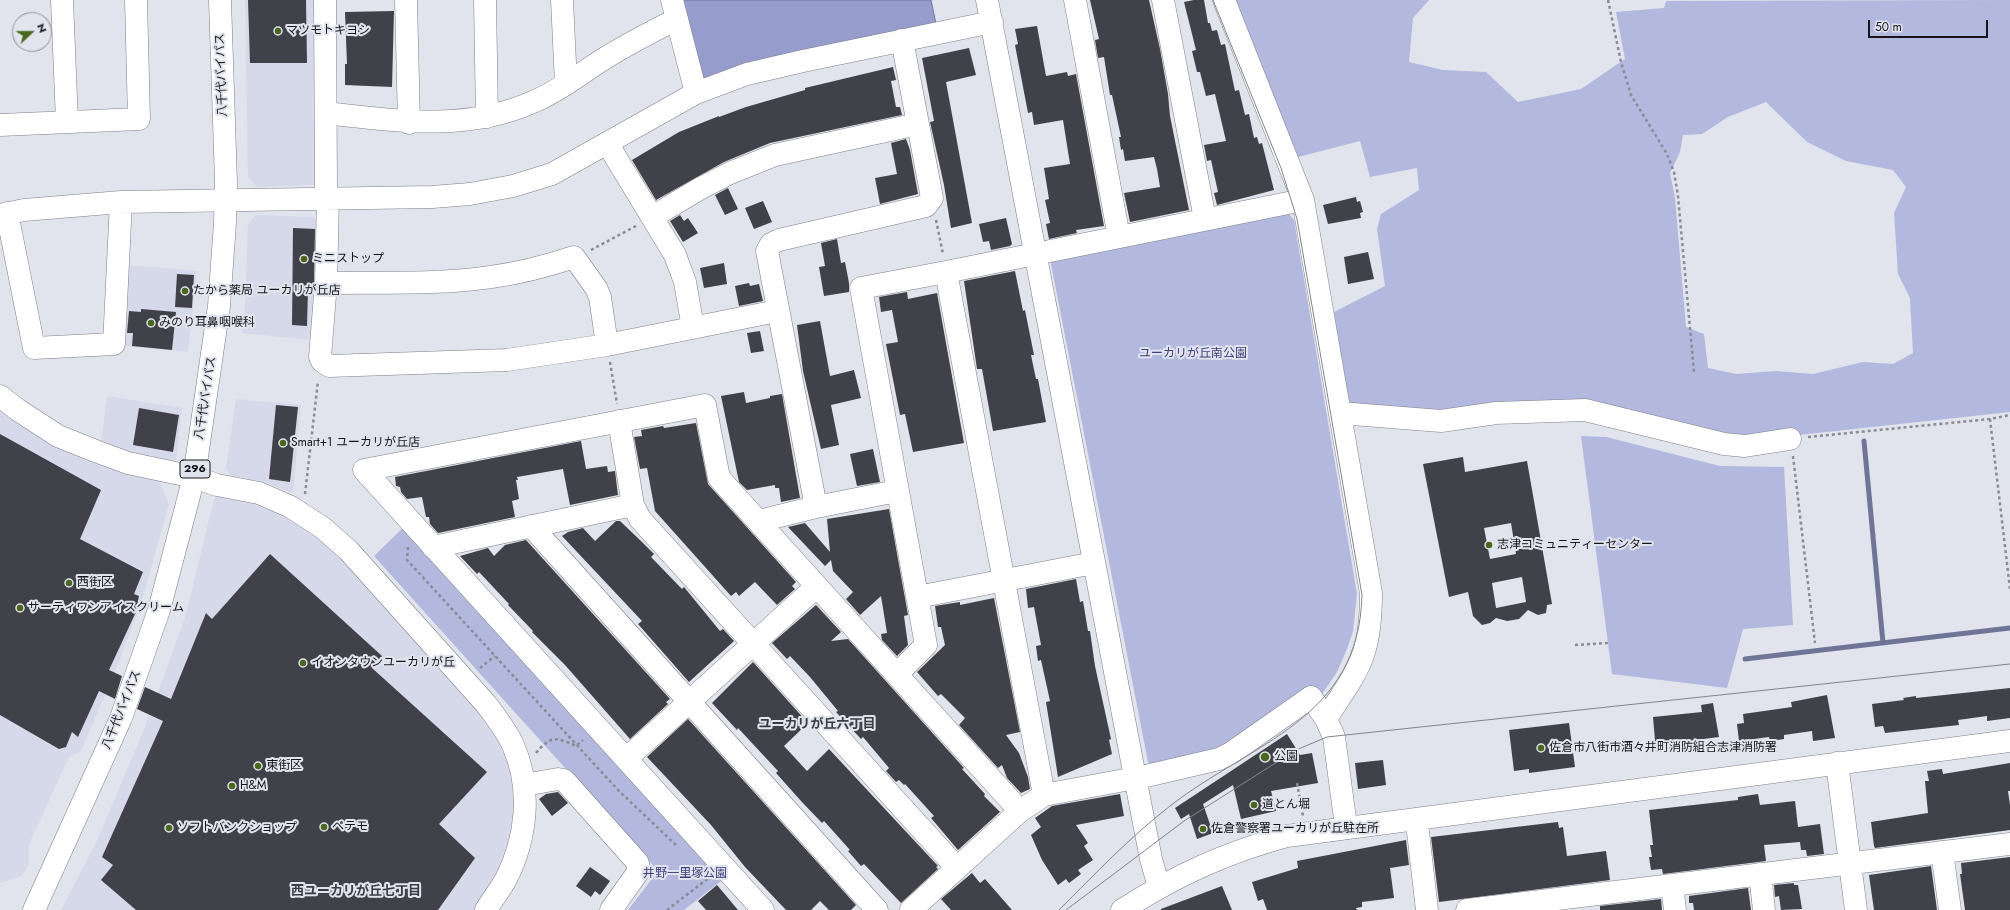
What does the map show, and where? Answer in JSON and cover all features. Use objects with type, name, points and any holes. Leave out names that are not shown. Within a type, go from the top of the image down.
[{"type":"main road","points":[[62,0],[67,122]]},
{"type":"main road","points":[[0,125],[139,119],[136,0]]},
{"type":"main road","name":"八千代バイパス","points":[[34,910],[121,718],[160,610],[194,477],[219,306],[225,201],[220,0]]},
{"type":"main road","points":[[325,0],[328,198],[326,283],[320,357],[322,361],[334,368],[507,360],[607,345],[777,311]]},
{"type":"main road","points":[[406,0],[409,123]]},
{"type":"main road","points":[[485,0],[487,117]]},
{"type":"main road","points":[[562,0],[566,84]]},
{"type":"main road","points":[[987,0],[1135,778],[1151,859],[1159,887]]},
{"type":"main road","points":[[1075,0],[1119,236]]},
{"type":"main road","points":[[1163,0],[1205,219]]},
{"type":"main road","points":[[1224,0],[1303,200],[1371,593],[1371,615],[1363,654],[1351,679],[1326,719]]},
{"type":"main road","points":[[326,113],[409,123],[469,121],[512,111],[536,101],[566,84],[635,40],[674,10],[696,93]]},
{"type":"main road","points":[[121,202],[114,344],[34,348],[4,214],[55,207],[121,202],[432,197],[470,194],[513,186],[552,174],[696,93],[748,74],[992,22]]},
{"type":"main road","points":[[816,507],[777,311],[767,251],[771,244],[779,240],[926,206],[932,198],[902,40]]},
{"type":"main road","points":[[652,217],[730,173],[775,155],[918,124]]},
{"type":"main road","points":[[607,143],[675,255],[685,282],[693,328]]},
{"type":"main road","points":[[897,674],[926,645],[861,288],[1303,200]]},
{"type":"main road","points":[[326,283],[454,281],[534,270],[574,257],[596,288],[600,297],[607,345]]},
{"type":"main road","points":[[946,272],[1044,794]]},
{"type":"main road","points":[[0,396],[18,410],[58,436],[128,463],[194,477],[217,485],[259,493],[291,508],[323,528],[349,551],[486,704],[500,722],[513,745],[524,785],[524,824],[520,843],[506,880],[486,910]]},
{"type":"main road","points":[[763,910],[712,871],[626,759],[364,470],[705,405],[719,478],[1020,811]]},
{"type":"main road","points":[[1340,413],[1441,421],[1496,414],[1585,410],[1724,444],[1745,446],[1790,439]]},
{"type":"main road","points":[[619,421],[633,505],[640,519],[957,868]]},
{"type":"main road","points":[[759,521],[816,507],[897,491]]},
{"type":"main road","points":[[433,547],[633,505]]},
{"type":"main road","points":[[531,526],[877,910]]},
{"type":"main road","points":[[917,597],[1094,563]]},
{"type":"main road","points":[[626,759],[817,586]]},
{"type":"main road","points":[[916,909],[957,868],[1020,811],[1044,794],[1135,778],[1220,759],[1311,698],[1326,719],[1334,737],[1346,826]]},
{"type":"main road","points":[[1122,910],[1159,887],[1198,867],[1247,847],[1287,836],[1346,826],[2010,741]]},
{"type":"main road","points":[[1837,762],[1856,910]]},
{"type":"main road","points":[[524,785],[558,778],[564,780],[638,863],[638,872],[611,910]]},
{"type":"main road","points":[[1418,832],[1427,910]]},
{"type":"main road","points":[[1467,910],[1587,903],[1672,885],[2010,844]]},
{"type":"main road","points":[[1942,852],[1950,910]]},
{"type":"main road","points":[[1760,874],[1764,910]]},
{"type":"main road","points":[[1672,885],[1675,910]]},
{"type":"path","points":[[1608,0],[1621,62],[1631,95],[1667,154],[1674,172],[1678,196],[1694,372]]},
{"type":"path","points":[[932,198],[946,272]]},
{"type":"path","points":[[574,257],[614,240],[652,217]]},
{"type":"path","points":[[607,345],[619,421]]},
{"type":"path","points":[[304,502],[320,357]]},
{"type":"path","points":[[1815,642],[1790,439],[2010,416]]},
{"type":"path","points":[[1990,419],[2010,589]]},
{"type":"path","points":[[407,560],[576,746],[618,790],[681,850]]},
{"type":"path","points":[[1575,645],[1608,643]]},
{"type":"path","points":[[535,754],[543,744],[551,739],[562,739],[576,746]]},
{"type":"path","points":[[1297,783],[1303,816]]},
{"type":"path","points":[[667,910],[712,871]]},
{"type":"shaded area","points":[[245,0],[315,0],[319,180],[314,185],[257,187],[248,177]]},
{"type":"shaded area","points":[[679,0],[931,0],[936,24],[702,85]]},
{"type":"shaded area","points":[[256,215],[314,217],[317,221],[312,340],[242,333],[245,307],[248,224]]},
{"type":"shaded area","points":[[126,265],[197,271],[188,352],[121,346]]},
{"type":"shaded area","points":[[107,396],[182,408],[176,460],[166,462],[101,444]]},
{"type":"shaded area","points":[[236,399],[301,405],[293,493],[269,484],[230,475],[226,468]]},
{"type":"shaded area","name":"西街区","points":[[0,408],[159,479],[169,504],[141,604],[116,669],[81,751],[69,757],[29,844],[29,864],[22,876],[0,883]]},
{"type":"shaded area","name":"イオンタウンユーカリが丘","points":[[223,492],[257,501],[286,516],[316,535],[342,557],[493,728],[513,767],[516,825],[497,876],[475,910],[61,910],[96,843],[145,727],[185,618],[214,499]]},
{"type":"green space","points":[[1234,0],[1429,0],[1413,18],[1409,62],[1443,70],[1486,72],[1518,102],[1581,89],[1625,59],[1616,12],[1664,8],[1666,1],[2010,0],[2010,412],[1744,441],[1607,409],[1442,414],[1349,406],[1334,312],[1385,286],[1377,229],[1381,214],[1419,190],[1417,168],[1370,177],[1360,141],[1298,157]],"holes":[[[1766,102],[1807,142],[1846,161],[1893,170],[1906,187],[1894,213],[1898,274],[1910,298],[1913,353],[1893,364],[1863,362],[1813,374],[1776,371],[1736,374],[1708,368],[1704,334],[1686,327],[1675,198],[1670,173],[1680,152],[1683,135],[1702,134],[1728,117]]]},
{"type":"green space","name":"ユーカリが丘南公園","points":[[1286,211],[1294,220],[1357,594],[1353,631],[1337,672],[1320,697],[1215,752],[1151,765],[1148,762],[1051,264],[1053,255]]},
{"type":"green space","points":[[1581,436],[1606,437],[1720,466],[1784,467],[1793,625],[1743,629],[1727,688],[1612,674]]},
{"type":"green space","name":"井野一里塚公園","points":[[407,524],[725,878],[684,910],[628,910],[658,871],[374,556]]},
{"type":"building","name":"マツモトキヨシ","points":[[248,0],[306,0],[307,63],[250,63]]},
{"type":"building","points":[[1090,0],[1149,0],[1160,49],[1168,94],[1170,116],[1189,210],[1130,222],[1124,193],[1160,187],[1157,169],[1154,157],[1125,161],[1123,149],[1121,150],[1119,137],[1121,137],[1112,95],[1110,95],[1104,57],[1098,58],[1095,40],[1099,39]]},
{"type":"building","points":[[1204,0],[1208,23],[1210,23],[1212,31],[1217,30],[1221,45],[1225,44],[1235,91],[1239,90],[1245,115],[1249,114],[1254,138],[1257,137],[1259,144],[1262,143],[1274,190],[1217,205],[1214,193],[1218,192],[1211,160],[1207,161],[1204,145],[1226,141],[1215,94],[1206,96],[1200,72],[1197,72],[1192,51],[1196,50],[1184,2]]},
{"type":"building","points":[[394,11],[392,87],[345,85],[345,64],[347,64],[345,12]]},
{"type":"building","points":[[1037,26],[1046,76],[1067,72],[1068,76],[1076,74],[1104,226],[1076,230],[1077,233],[1049,239],[1046,224],[1050,223],[1045,200],[1049,199],[1044,168],[1070,164],[1063,120],[1034,125],[1032,112],[1028,113],[1015,45],[1018,44],[1015,29]]},
{"type":"building","points":[[969,48],[976,75],[946,82],[972,223],[951,228],[944,185],[930,122],[934,121],[922,58]]},
{"type":"building","points":[[893,67],[896,80],[891,81],[896,107],[900,107],[902,115],[770,143],[724,162],[656,200],[632,160],[679,132],[719,116],[805,90],[805,88]]},
{"type":"building","points":[[906,139],[910,150],[918,194],[880,204],[875,178],[897,174],[891,143]]},
{"type":"building","points":[[728,188],[738,209],[725,215],[715,195]]},
{"type":"building","points":[[1356,197],[1357,202],[1360,201],[1363,212],[1360,213],[1361,218],[1328,224],[1323,205]]},
{"type":"building","points":[[763,201],[772,222],[754,229],[745,208]]},
{"type":"building","points":[[680,215],[684,221],[688,218],[698,233],[683,242],[670,221]]},
{"type":"building","points":[[1006,218],[1012,244],[1010,246],[991,250],[989,241],[983,242],[979,224]]},
{"type":"building","name":"ミニストップ","points":[[293,228],[315,229],[314,282],[313,290],[308,290],[307,326],[292,325]]},
{"type":"building","points":[[837,239],[841,263],[845,262],[849,292],[824,296],[819,267],[825,266],[821,243]]},
{"type":"building","points":[[1368,252],[1374,279],[1348,284],[1344,257]]},
{"type":"building","points":[[724,263],[727,284],[704,288],[700,268]]},
{"type":"building","points":[[1015,271],[1023,311],[1025,310],[1034,355],[1031,355],[1036,379],[1038,379],[1046,422],[993,431],[982,369],[977,369],[964,281]]},
{"type":"building","name":"たから薬局 ユーカリが丘店","points":[[177,274],[194,275],[192,308],[175,307]]},
{"type":"building","points":[[749,283],[750,286],[759,284],[763,301],[739,306],[735,286]]},
{"type":"building","points":[[907,292],[908,299],[937,293],[964,443],[913,452],[905,414],[900,415],[886,344],[898,342],[892,310],[881,312],[879,297]]},
{"type":"building","name":"みのり耳鼻咽喉科","points":[[141,309],[176,312],[172,350],[132,346],[133,333],[127,333],[129,311],[141,312]]},
{"type":"building","points":[[820,321],[830,376],[854,370],[861,398],[831,405],[839,445],[821,449],[803,371],[797,325]]},
{"type":"building","points":[[760,331],[764,351],[751,353],[747,333]]},
{"type":"building","points":[[744,392],[746,403],[782,394],[800,498],[781,502],[779,488],[775,488],[775,485],[747,490],[739,482],[721,396]]},
{"type":"building","name":"Smart+1 ユーカリが丘店","points":[[276,405],[298,407],[290,482],[269,479]]},
{"type":"building","points":[[139,408],[179,415],[173,452],[133,445]]},
{"type":"building","points":[[696,423],[708,484],[796,582],[792,586],[795,589],[777,605],[755,582],[739,596],[736,592],[731,596],[655,511],[647,468],[640,469],[634,437],[642,436],[641,430]]},
{"type":"building","name":"西街区","points":[[0,434],[101,490],[80,539],[143,572],[134,594],[139,596],[135,614],[109,670],[122,676],[115,699],[99,691],[78,737],[72,732],[66,747],[59,749],[0,715]]},
{"type":"building","points":[[581,441],[586,469],[607,466],[608,472],[615,471],[618,495],[570,505],[563,469],[517,477],[518,480],[516,480],[519,499],[512,501],[515,517],[438,533],[430,524],[429,517],[426,517],[422,497],[407,499],[401,492],[400,487],[396,486],[395,477]]},
{"type":"building","points":[[873,449],[880,482],[857,486],[850,454]]},
{"type":"building","points":[[1463,457],[1465,472],[1527,461],[1552,604],[1547,605],[1546,613],[1538,615],[1528,610],[1519,619],[1507,621],[1496,618],[1490,623],[1482,625],[1473,616],[1468,592],[1449,597],[1423,464]],"holes":[[[1511,523],[1516,554],[1490,559],[1484,528]],[[1522,577],[1526,602],[1496,608],[1492,583]]]},
{"type":"building","points":[[889,509],[908,615],[904,616],[908,645],[897,656],[882,640],[881,634],[887,633],[881,596],[860,615],[846,599],[853,592],[833,571],[831,560],[825,566],[788,527],[805,523],[830,552],[827,519]]},
{"type":"building","points":[[616,521],[620,521],[654,554],[651,557],[682,589],[684,587],[720,631],[723,629],[734,641],[689,682],[638,624],[642,621],[562,536],[568,532],[583,528],[595,541]]},
{"type":"building","points":[[526,540],[670,699],[666,702],[668,704],[630,739],[565,665],[532,632],[533,631],[508,605],[509,604],[479,572],[477,574],[460,556],[488,548],[494,556],[505,545]]},
{"type":"building","name":"イオンタウンユーカリが丘","points":[[270,554],[382,656],[372,668],[487,772],[439,824],[475,858],[438,910],[136,910],[101,880],[113,865],[102,857],[163,721],[137,709],[145,687],[171,699],[206,613],[212,619]]},
{"type":"building","points":[[1076,579],[1080,602],[1083,601],[1088,631],[1090,631],[1095,666],[1111,739],[1109,740],[1112,754],[1058,777],[1046,702],[1050,701],[1041,660],[1038,661],[1036,646],[1041,645],[1034,607],[1028,608],[1026,589]]},
{"type":"building","points":[[994,598],[1020,732],[1006,735],[1019,753],[1028,777],[1030,789],[1021,793],[1007,778],[1002,765],[998,768],[959,725],[965,718],[941,694],[938,696],[917,672],[945,645],[941,627],[938,627],[935,606],[960,602],[960,605]]},
{"type":"building","points":[[816,605],[841,632],[831,641],[848,639],[964,768],[962,769],[985,794],[984,796],[1000,812],[958,850],[931,818],[934,816],[905,784],[904,785],[899,780],[896,782],[886,771],[889,768],[863,737],[861,739],[836,712],[838,711],[810,677],[790,656],[787,659],[772,643]]},
{"type":"building","points":[[753,662],[808,723],[784,746],[807,771],[829,749],[938,866],[936,867],[938,869],[901,903],[864,864],[861,866],[848,851],[850,850],[824,821],[822,823],[801,801],[776,773],[778,771],[738,728],[737,730],[712,703]]},
{"type":"building","points":[[2010,688],[2010,718],[1987,721],[1987,716],[1958,720],[1959,725],[1885,733],[1883,726],[1875,727],[1872,704],[1904,700],[1903,698],[1916,696],[1916,698]]},
{"type":"building","points":[[1827,695],[1835,738],[1813,741],[1812,731],[1784,735],[1784,739],[1770,741],[1769,737],[1739,741],[1737,724],[1744,723],[1743,714],[1792,707],[1791,702]]},
{"type":"building","points":[[1713,703],[1719,737],[1688,741],[1688,749],[1656,752],[1653,717],[1702,712],[1701,705]]},
{"type":"building","points":[[688,719],[856,905],[851,910],[829,910],[820,901],[811,910],[786,910],[745,867],[711,825],[647,757]]},
{"type":"building","points":[[1569,723],[1575,767],[1529,773],[1529,769],[1514,771],[1509,730]]},
{"type":"building","points":[[1287,734],[1300,755],[1312,753],[1318,783],[1271,791],[1276,811],[1241,819],[1233,785],[1203,804],[1213,833],[1197,839],[1189,814],[1181,819],[1175,808]]},
{"type":"building","points":[[1383,760],[1386,785],[1358,789],[1355,763]]},
{"type":"building","points":[[2010,763],[2010,791],[2008,791],[2010,805],[2010,830],[1875,848],[1871,822],[1928,813],[1925,781],[1929,781],[1927,771],[1942,769],[1943,774]]},
{"type":"building","points":[[558,792],[568,803],[552,816],[539,799],[546,794]]},
{"type":"building","points":[[1120,794],[1124,816],[1076,825],[1088,843],[1084,846],[1093,860],[1078,870],[1081,874],[1069,883],[1066,879],[1058,885],[1042,860],[1031,835],[1041,827],[1035,818],[1052,806]]},
{"type":"building","points":[[1758,794],[1760,805],[1795,801],[1798,827],[1820,824],[1824,854],[1807,856],[1806,850],[1801,850],[1800,842],[1764,845],[1766,861],[1663,874],[1662,869],[1651,870],[1649,857],[1652,857],[1650,845],[1653,845],[1649,810],[1738,800],[1738,797]]},
{"type":"building","points":[[1558,822],[1559,828],[1563,827],[1567,856],[1606,851],[1610,880],[1439,902],[1431,837]]},
{"type":"building","points":[[1406,840],[1409,865],[1390,868],[1394,898],[1362,902],[1362,907],[1356,908],[1357,910],[1267,910],[1263,899],[1258,901],[1252,882],[1298,868],[1297,861]]},
{"type":"building","points":[[2010,857],[2010,910],[1965,910],[1960,874],[1962,874],[1961,863]]},
{"type":"building","points":[[1931,866],[1937,910],[1874,910],[1869,875]]},
{"type":"building","points":[[590,867],[610,881],[600,895],[595,891],[591,897],[576,886]]},
{"type":"building","points":[[972,873],[980,883],[985,879],[1012,910],[951,910],[941,899]]},
{"type":"building","points":[[1794,883],[1794,885],[1798,885],[1802,909],[1781,910],[1779,896],[1775,897],[1774,885]]},
{"type":"building","points":[[717,885],[738,910],[706,910],[698,901]]},
{"type":"building","points":[[1222,886],[1232,910],[1161,910],[1161,909]]},
{"type":"building","points":[[1748,888],[1751,910],[1694,910],[1693,903],[1689,903],[1689,896]]},
{"type":"building","points":[[1661,899],[1662,910],[1600,910],[1600,906]]},
{"type":"waterway","points":[[1864,441],[1883,643]]},
{"type":"waterway","points":[[1745,659],[2010,628]]},
{"type":"tram line","points":[[1059,910],[1099,869],[1170,806],[1266,744],[1296,723],[1322,700],[1342,672],[1356,637],[1362,595],[1297,219],[1281,168],[1213,0]]},
{"type":"tram line","points":[[1066,910],[1184,821],[1296,750],[1327,737],[2010,664]]},
{"type":"place","name":"マツモトキヨシ","points":[[278,31]]},
{"type":"place","name":"ミニストップ","points":[[304,259]]},
{"type":"place","name":"たから薬局 ユーカリが丘店","points":[[185,291]]},
{"type":"place","name":"みのり耳鼻咽喉科","points":[[151,323]]},
{"type":"place","name":"Smart+1 ユーカリが丘店","points":[[283,443]]},
{"type":"place","name":"志津コミュニティーセンター","points":[[1489,545]]},
{"type":"place","name":"西街区","points":[[69,583]]},
{"type":"place","name":"サーティワンアイスクリーム","points":[[20,608]]},
{"type":"place","name":"イオンタウンユーカリが丘","points":[[303,663]]},
{"type":"place","name":"佐倉市八街市酒々井町消防組合志津消防署","points":[[1541,748]]},
{"type":"place","name":"公園","points":[[1265,757]]},
{"type":"place","name":"東街区","points":[[258,766]]},
{"type":"place","name":"H&M","points":[[232,786]]},
{"type":"place","name":"道とん堀","points":[[1254,805]]},
{"type":"place","name":"ペテモ","points":[[324,827]]},
{"type":"place","name":"ソフトバンクショップ","points":[[169,828]]},
{"type":"place","name":"佐倉警察署ユーカリが丘駐在所","points":[[1203,829]]},
{"type":"district","name":"ユーカリが丘六丁目","points":[[817,725]]},
{"type":"district","name":"西ユーカリが丘七丁目","points":[[356,892]]}]
